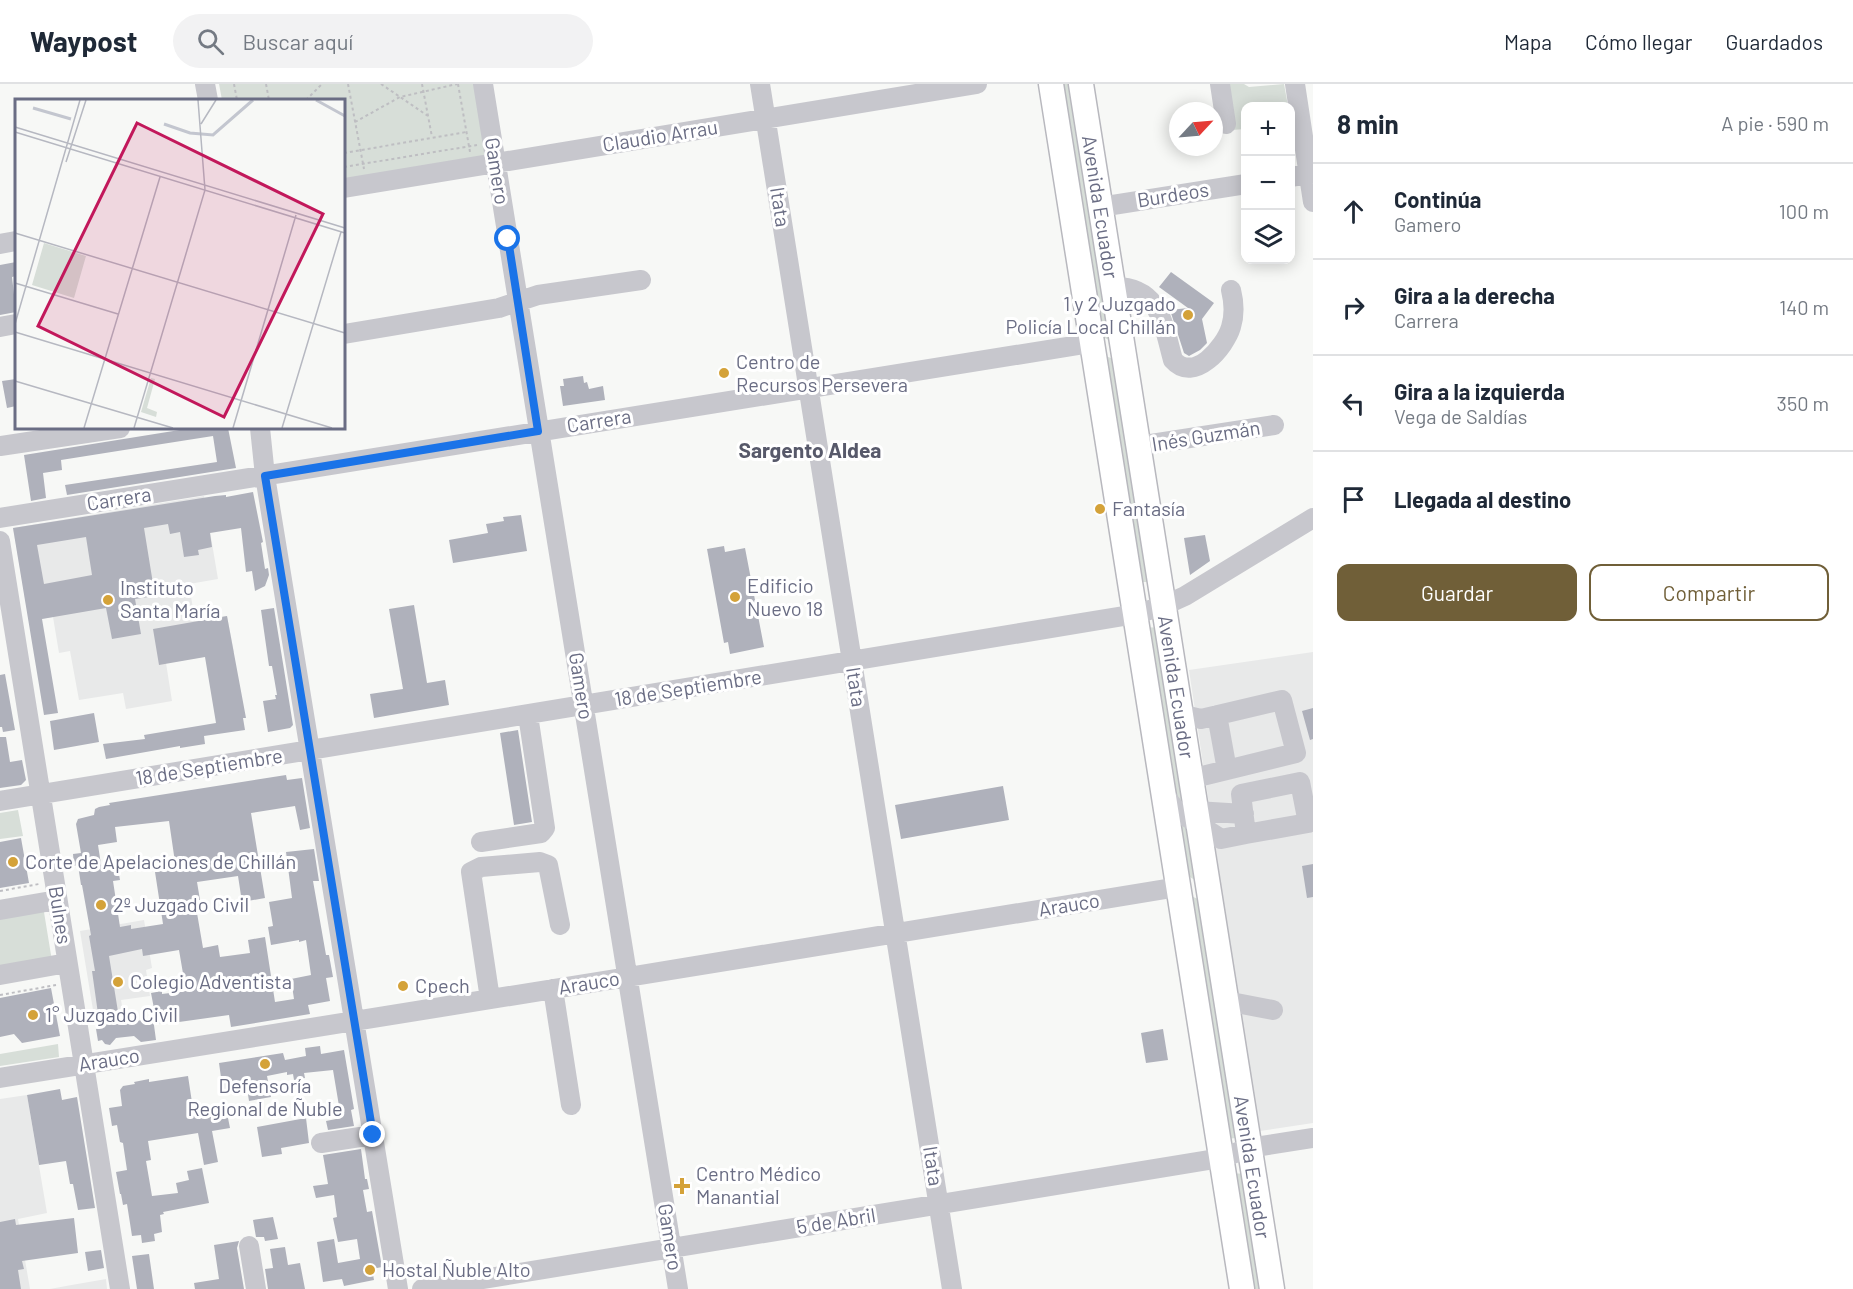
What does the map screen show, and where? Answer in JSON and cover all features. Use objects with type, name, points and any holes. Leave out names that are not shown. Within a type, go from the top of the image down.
[{"type":"main road","name":"Avenida Ecuador","points":[[1052,84],[1091,343],[1242,1289]]},
{"type":"main road","name":"Avenida Ecuador","points":[[1081,84],[1272,1289]]},
{"type":"main road","points":[[1091,343],[1109,349],[1124,362]]},
{"type":"main road","points":[[1178,887],[1187,887],[1194,891],[1205,901],[1212,912]]},
{"type":"street","points":[[205,84],[208,99]]},
{"type":"street","name":"Gamero","points":[[483,84],[678,1289]]},
{"type":"street","name":"Itata","points":[[760,84],[952,1289]]},
{"type":"street","name":"Claudio Arrau","points":[[345,188],[473,166],[495,153],[766,119],[977,84]]},
{"type":"street","points":[[1220,84],[1226,124]]},
{"type":"street","points":[[1295,84],[1300,175],[1313,202]]},
{"type":"street","name":"Burdeos","points":[[1100,207],[1241,185]]},
{"type":"street","points":[[0,244],[15,242]]},
{"type":"street","points":[[345,334],[499,308],[538,295],[641,280]]},
{"type":"street","points":[[1113,287],[1131,288],[1151,300],[1160,313],[1173,360],[1179,366],[1186,368],[1193,367],[1211,357],[1224,343],[1234,317],[1231,290]]},
{"type":"street","points":[[0,327],[15,324]]},
{"type":"street","name":"Carrera","points":[[0,518],[1091,343]]},
{"type":"street","name":"Inés Guzmán","points":[[1138,446],[1274,425]]},
{"type":"street","points":[[0,446],[113,429]]},
{"type":"street","points":[[260,429],[265,476],[398,1289]]},
{"type":"street","name":"18 de Septiembre","points":[[0,801],[1136,614],[1163,606],[1185,596],[1313,518]]},
{"type":"street","name":"Bulnes","points":[[0,541],[120,1289]]},
{"type":"street","points":[[1180,714],[1201,718],[1282,700],[1296,753],[1191,779]]},
{"type":"street","points":[[481,842],[541,833],[544,828],[528,715]]},
{"type":"street","points":[[1217,715],[1227,770]]},
{"type":"street","points":[[1197,817],[1221,839],[1308,824],[1300,782],[1241,794],[1246,834]]},
{"type":"street","points":[[1163,793],[1176,810],[1197,817],[1244,814]]},
{"type":"street","points":[[490,999],[471,872],[481,867],[540,862],[548,865],[560,925]]},
{"type":"street","name":"Arauco","points":[[0,1078],[1178,887]]},
{"type":"street","points":[[0,910],[56,891]]},
{"type":"street","points":[[0,975],[69,973]]},
{"type":"street","points":[[553,989],[571,1106]]},
{"type":"street","points":[[1226,1001],[1273,1010],[1230,1026]]},
{"type":"street","points":[[321,1143],[373,1135]]},
{"type":"street","name":"5 de Abril","points":[[422,1289],[1221,1158],[1249,1148],[1313,1138]]},
{"type":"street","points":[[249,1246],[256,1289]]},
{"type":"path","points":[[234,84],[237,99]]},
{"type":"path","points":[[266,84],[269,99]]},
{"type":"path","points":[[307,99],[322,84]]},
{"type":"path","points":[[348,84],[367,184]]},
{"type":"path","points":[[381,84],[428,116]]},
{"type":"path","points":[[422,84],[432,137]]},
{"type":"path","points":[[355,122],[400,97],[457,84],[473,166]]},
{"type":"path","points":[[345,153],[466,132]]},
{"type":"path","points":[[345,167],[468,146],[495,153]]},
{"type":"path","points":[[0,891],[56,891]]},
{"type":"path","points":[[0,995],[69,973]]},
{"type":"shaded area","points":[[219,84],[479,84],[492,159],[345,184],[345,99],[222,99]]},
{"type":"shaded area","points":[[1060,84],[1077,84],[1116,343],[1098,335]]},
{"type":"shaded area","points":[[1225,84],[1244,84],[1249,87],[1284,84],[1287,102],[1241,102],[1241,129],[1232,130]]},
{"type":"shaded area","points":[[1102,355],[1114,359],[1154,582],[1143,582]]},
{"type":"shaded area","name":"Instituto Santa María","points":[[204,496],[218,579],[189,584],[195,621],[227,616],[234,652],[166,663],[172,701],[126,709],[123,693],[79,700],[70,651],[59,653],[53,617],[29,621],[13,528]]},
{"type":"shaded area","points":[[1146,627],[1160,628],[1203,885],[1185,874]]},
{"type":"shaded area","points":[[1313,652],[1313,1123],[1260,1131],[1189,670]]},
{"type":"shaded area","points":[[18,810],[23,836],[0,839],[0,813]]},
{"type":"shaded area","points":[[1186,894],[1198,899],[1207,914],[1246,1137],[1226,1139]]},
{"type":"shaded area","points":[[43,906],[52,961],[0,969],[0,913]]},
{"type":"shaded area","name":"Colegio Adventista","points":[[144,920],[152,968],[146,970],[150,996],[121,1000],[125,1023],[96,1028],[80,931]]},
{"type":"shaded area","points":[[58,1044],[59,1057],[0,1066],[0,1054]]},
{"type":"shaded area","points":[[27,1095],[47,1213],[18,1219],[30,1289],[0,1289],[0,1099]]},
{"type":"shaded area","points":[[1251,1173],[1269,1289],[1245,1289],[1227,1174]]},
{"type":"shaded area","points":[[106,1279],[107,1289],[50,1289],[66,1286]]},
{"type":"building","points":[[15,262],[15,276],[12,277],[15,312],[0,315],[0,265]]},
{"type":"building","name":"1 y 2 Juzgado Policía Local Chillán","points":[[1171,272],[1214,303],[1202,319],[1207,343],[1189,356],[1184,353],[1170,310],[1188,308],[1159,287]]},
{"type":"building","points":[[583,376],[584,383],[587,382],[589,389],[603,386],[605,400],[563,406],[560,386],[564,386],[563,379]]},
{"type":"building","points":[[15,379],[15,406],[7,408],[2,381]]},
{"type":"building","points":[[186,429],[228,429],[236,468],[67,495],[65,485],[217,462],[213,436],[61,460],[62,470],[43,473],[46,498],[31,501],[24,455]]},
{"type":"building","points":[[253,492],[263,542],[261,543],[265,569],[268,568],[269,575],[265,586],[255,591],[252,571],[246,572],[241,528],[210,533],[212,547],[198,550],[199,555],[184,557],[180,532],[170,534],[168,524],[144,528],[155,596],[135,599],[141,634],[112,639],[106,608],[42,619],[58,713],[44,715],[13,528],[215,496],[226,495],[226,497]],"holes":[[[86,537],[92,575],[44,584],[37,545]]]},
{"type":"building","points":[[521,515],[527,551],[453,563],[449,540],[488,533],[486,524],[504,521],[503,517]]},
{"type":"building","points":[[1205,535],[1210,561],[1190,575],[1184,538]]},
{"type":"building","name":"Edificio Nuevo 18","points":[[724,546],[725,552],[745,548],[764,647],[730,654],[728,642],[724,643],[707,549]]},
{"type":"building","points":[[414,605],[427,683],[445,680],[449,705],[374,718],[370,694],[403,689],[389,609]]},
{"type":"building","points":[[274,608],[293,725],[290,728],[268,732],[263,701],[276,699],[275,695],[277,695],[272,666],[269,666],[261,610]]},
{"type":"building","points":[[227,616],[246,718],[243,718],[245,730],[204,736],[205,744],[106,759],[103,744],[145,739],[144,735],[216,723],[205,657],[159,665],[153,629]]},
{"type":"building","points":[[5,674],[15,730],[3,732],[0,727],[0,675]]},
{"type":"building","points":[[1313,708],[1313,739],[1310,740],[1302,711]]},
{"type":"building","points":[[94,713],[99,742],[54,750],[50,721]]},
{"type":"building","points":[[518,730],[532,822],[514,825],[500,733]]},
{"type":"building","points":[[0,737],[6,737],[10,762],[22,760],[26,780],[21,785],[0,788]]},
{"type":"building","points":[[286,775],[287,780],[302,778],[310,828],[300,830],[295,806],[251,813],[265,898],[242,902],[238,876],[197,882],[202,912],[197,913],[203,948],[218,945],[220,957],[250,953],[248,940],[265,937],[275,1002],[294,999],[291,979],[311,975],[306,940],[271,945],[268,927],[273,926],[269,902],[292,898],[286,852],[314,849],[319,881],[313,881],[326,955],[329,955],[333,977],[326,978],[330,1001],[308,1005],[310,1014],[231,1027],[229,1015],[157,1024],[151,993],[186,991],[179,950],[143,956],[142,949],[109,956],[120,1024],[153,1018],[156,1040],[141,1042],[134,1036],[116,1038],[110,1045],[105,1044],[102,1040],[98,1041],[96,1029],[100,1028],[92,971],[95,971],[89,936],[91,935],[78,865],[74,866],[73,854],[81,853],[76,824],[78,819],[94,815],[95,809],[110,805],[109,803]],"holes":[[[169,821],[176,869],[155,872],[163,924],[131,929],[131,925],[120,927],[113,881],[120,880],[118,869],[102,871],[98,845],[117,842],[115,827]]]},
{"type":"building","points":[[1003,786],[1009,820],[901,839],[895,805]]},
{"type":"building","name":"Corte de Apelaciones de Chillán","points":[[21,838],[29,883],[0,888],[0,842]]},
{"type":"building","points":[[1313,864],[1313,897],[1307,898],[1302,866]]},
{"type":"building","name":"1° Juzgado Civil","points":[[51,988],[60,1036],[22,1043],[14,1034],[0,1037],[0,998]]},
{"type":"building","points":[[1163,1029],[1168,1060],[1146,1063],[1141,1033]]},
{"type":"building","points":[[320,1046],[321,1054],[344,1050],[354,1109],[351,1110],[354,1126],[328,1130],[326,1121],[341,1118],[333,1070],[304,1073],[305,1078],[294,1080],[293,1074],[287,1075],[287,1072],[267,1076],[271,1097],[249,1101],[247,1088],[223,1092],[219,1063],[283,1053],[285,1060],[306,1056],[305,1048]]},
{"type":"building","points":[[188,1076],[193,1109],[225,1103],[230,1128],[212,1131],[218,1162],[204,1165],[198,1133],[148,1141],[151,1160],[146,1161],[152,1196],[178,1193],[176,1183],[189,1180],[187,1171],[202,1168],[209,1203],[163,1212],[164,1214],[160,1215],[162,1232],[154,1234],[155,1241],[142,1243],[141,1235],[132,1236],[127,1204],[123,1205],[120,1194],[116,1172],[127,1170],[123,1143],[120,1142],[117,1125],[112,1126],[109,1108],[122,1106],[120,1090],[123,1086],[149,1079],[149,1082]]},
{"type":"building","points":[[60,1089],[62,1100],[77,1097],[95,1208],[78,1210],[66,1161],[39,1165],[27,1095]]},
{"type":"building","points":[[306,1118],[309,1143],[281,1148],[282,1154],[262,1157],[257,1127]]},
{"type":"building","points":[[361,1149],[365,1179],[367,1179],[369,1189],[363,1190],[367,1212],[372,1211],[382,1267],[372,1269],[374,1280],[344,1286],[342,1279],[323,1282],[317,1242],[334,1239],[338,1263],[360,1259],[357,1239],[338,1242],[333,1218],[337,1217],[334,1195],[316,1198],[313,1186],[328,1184],[323,1155]]},
{"type":"building","points":[[273,1217],[278,1239],[265,1241],[264,1237],[256,1237],[253,1220]]},
{"type":"building","points":[[74,1218],[78,1253],[22,1261],[24,1269],[18,1270],[21,1289],[0,1289],[0,1222],[15,1219],[16,1225]]},
{"type":"building","points":[[239,1241],[237,1248],[244,1289],[195,1289],[194,1283],[219,1279],[214,1245]]},
{"type":"building","points":[[285,1247],[288,1265],[300,1263],[305,1289],[268,1289],[265,1269],[273,1268],[270,1249]]},
{"type":"building","points":[[101,1250],[104,1268],[88,1271],[85,1252]]},
{"type":"building","points":[[149,1254],[154,1289],[137,1289],[132,1256]]},
{"type":"place","name":"1 y 2 Juzgado Policía Local Chillán","points":[[1188,315]]},
{"type":"place","name":"Centro de Recursos Persevera","points":[[724,373]]},
{"type":"place","name":"Fantasía","points":[[1100,509]]},
{"type":"place","name":"Edificio Nuevo 18","points":[[735,597]]},
{"type":"place","name":"Instituto Santa María","points":[[108,600]]},
{"type":"place","name":"Corte de Apelaciones de Chillán","points":[[13,862]]},
{"type":"place","name":"2º Juzgado Civil","points":[[101,905]]},
{"type":"place","name":"Colegio Adventista","points":[[118,982]]},
{"type":"place","name":"Cpech","points":[[403,986]]},
{"type":"place","name":"1° Juzgado Civil","points":[[33,1015]]},
{"type":"place","name":"Defensoría Regional de Ñuble","points":[[265,1064]]},
{"type":"place","name":"Centro Médico Manantial","points":[[682,1186]]},
{"type":"place","name":"Hostal Ñuble Alto","points":[[370,1270]]},
{"type":"district","name":"Sargento Aldea","points":[[810,451]]},
{"type":"route","points":[[373,1135],[265,476],[538,431],[508,239]]}]
